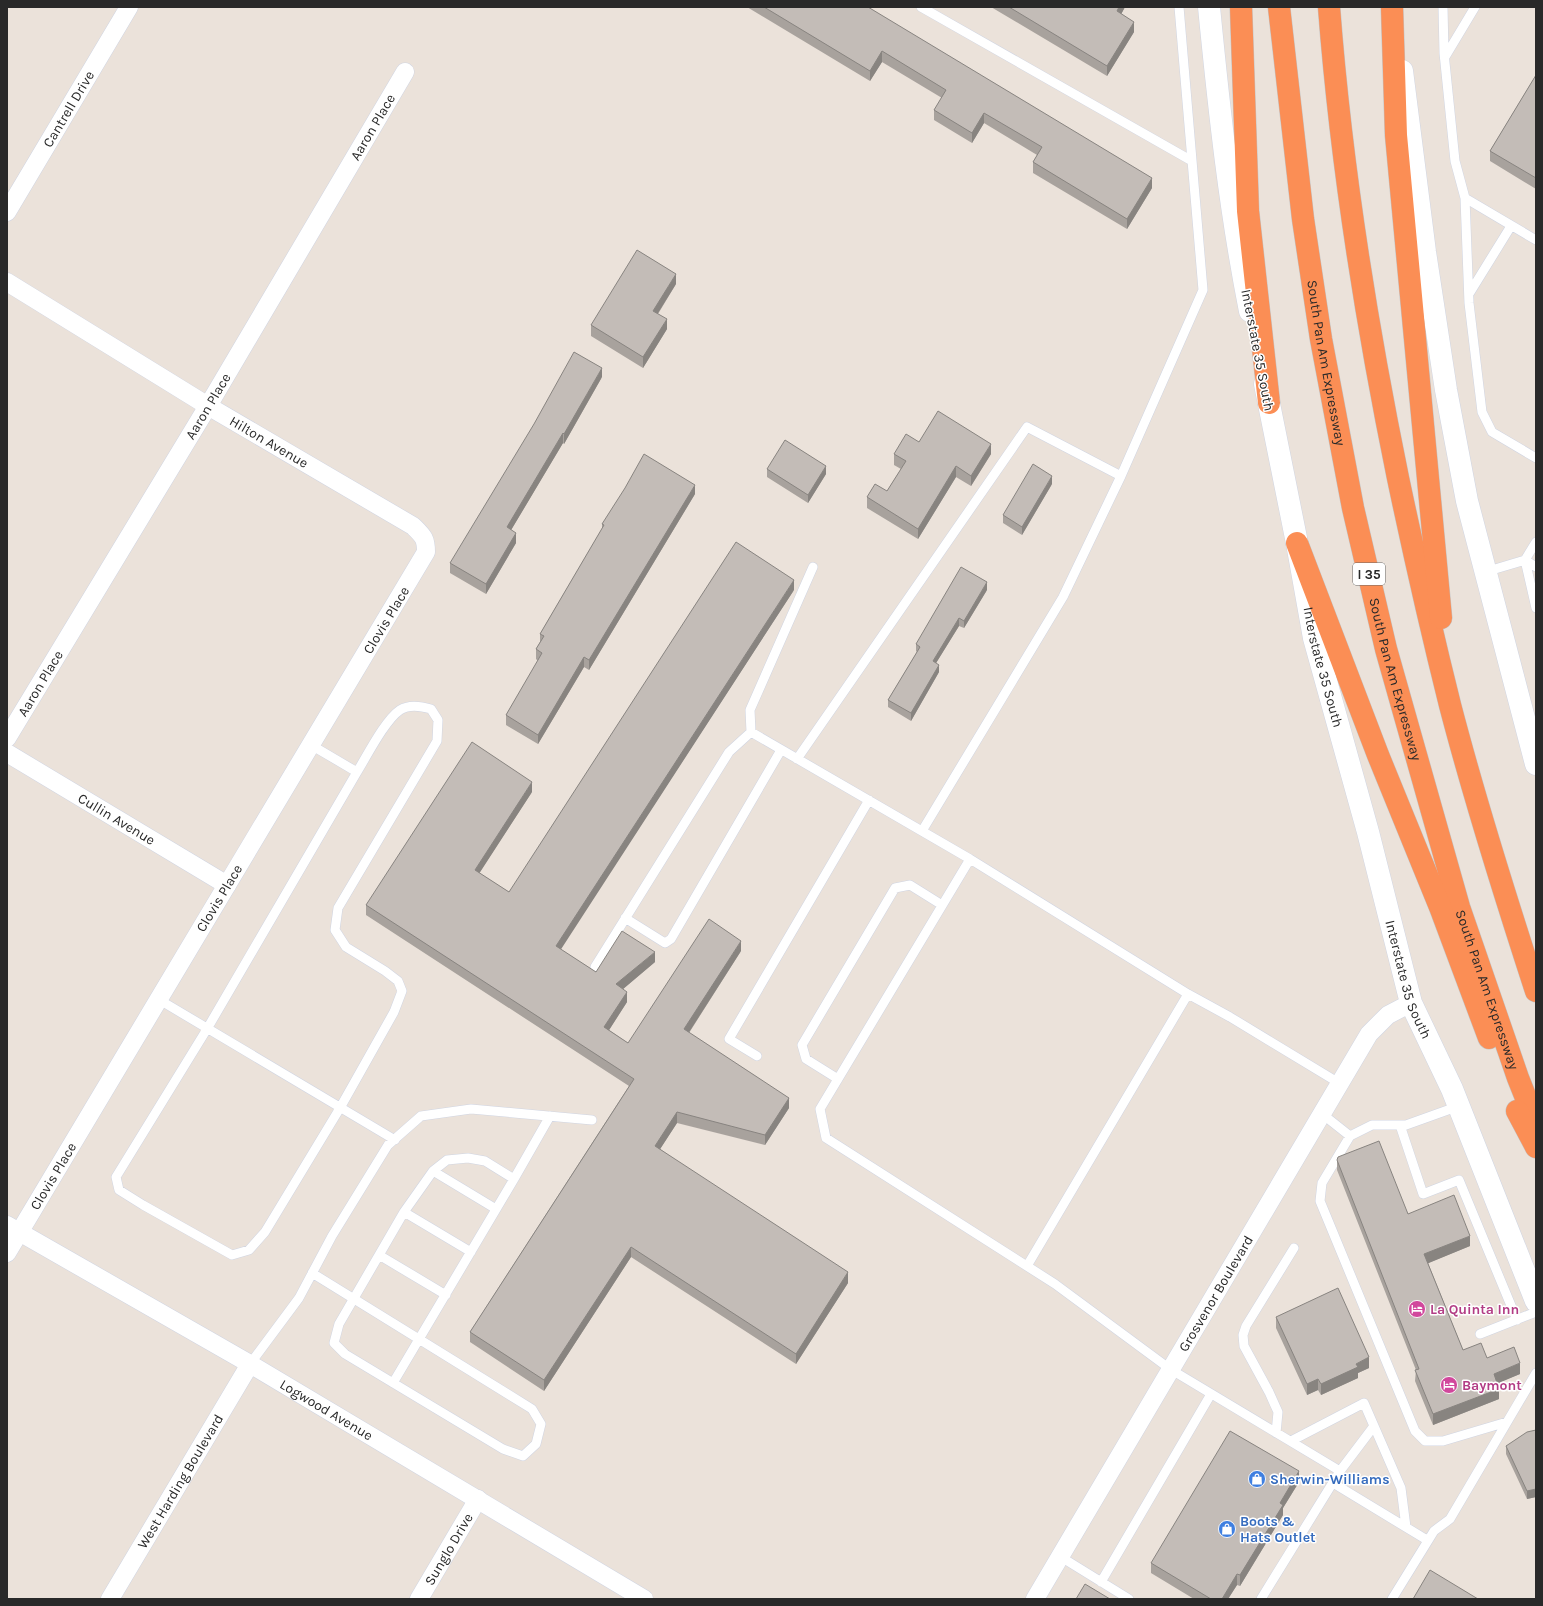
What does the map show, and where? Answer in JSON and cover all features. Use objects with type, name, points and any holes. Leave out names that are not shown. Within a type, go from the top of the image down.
[{"type":"highway","points":[[1241,7],[1248,211],[1269,403]]},
{"type":"highway","name":"South Pan Am Expressway","points":[[1279,7],[1303,219],[1321,340],[1355,515],[1386,649],[1459,907],[1518,1078],[1536,1123]]},
{"type":"highway","points":[[1329,7],[1353,224],[1373,349],[1420,582],[1450,705],[1471,781],[1513,922],[1536,991]]},
{"type":"highway","points":[[1393,7],[1396,135],[1433,544],[1450,705]]},
{"type":"highway","points":[[1297,543],[1378,755],[1440,907],[1514,1106],[1536,1148]]},
{"type":"main road","name":"Interstate 35 South","points":[[1209,7],[1217,88],[1240,260],[1297,543],[1314,638],[1368,832],[1411,1004],[1459,1106],[1536,1301]]},
{"type":"main road","points":[[1393,7],[1425,252],[1446,390],[1467,501],[1536,764]]},
{"type":"street","name":"Cantrell Drive","points":[[7,212],[129,7]]},
{"type":"street","name":"Aaron Place","points":[[7,738],[208,406],[405,72]]},
{"type":"street","name":"Hilton Avenue","points":[[7,282],[208,406],[413,526],[422,535],[426,542]]},
{"type":"street","name":"Clovis Place","points":[[7,1253],[13,1229],[158,1000],[421,563],[426,552],[426,542]]},
{"type":"street","name":"Cullin Avenue","points":[[7,754],[227,885]]},
{"type":"street","name":"Grosvenor Boulevard","points":[[1036,1599],[1170,1369],[1369,1034],[1388,1015],[1411,1004]]},
{"type":"street","name":"Logwood Avenue","points":[[13,1229],[250,1364],[644,1599]]},
{"type":"street","name":"West Harding Boulevard","points":[[110,1599],[250,1364]]},
{"type":"street","name":"Sunglo Drive","points":[[419,1599],[478,1500]]},
{"type":"lane","points":[[921,7],[1192,161]]},
{"type":"lane","points":[[922,831],[1063,597],[1121,476],[1203,290],[1179,7]]},
{"type":"lane","points":[[1443,7],[1445,57],[1455,161],[1465,198],[1469,294],[1482,412],[1492,432],[1536,458]]},
{"type":"lane","points":[[1445,57],[1476,7]]},
{"type":"lane","points":[[1465,198],[1536,240]]},
{"type":"lane","points":[[1469,294],[1511,226]]},
{"type":"lane","points":[[797,759],[1027,427],[1121,476]]},
{"type":"lane","points":[[1485,573],[1525,560],[1536,542]]},
{"type":"lane","points":[[1525,560],[1536,567]]},
{"type":"lane","points":[[1525,560],[1536,608]]},
{"type":"lane","points":[[751,732],[750,710],[813,567]]},
{"type":"lane","points":[[417,706],[431,709],[438,720],[437,741],[338,908],[335,930],[346,947],[385,971],[398,981],[402,991],[394,1012],[340,1108],[265,1232],[249,1250],[232,1255],[118,1190],[116,1177],[207,1029],[357,772],[390,720],[401,709],[417,706]]},
{"type":"lane","points":[[751,732],[970,859],[1188,994],[1230,1017],[1339,1083]]},
{"type":"lane","points":[[594,967],[729,752],[751,732]]},
{"type":"lane","points":[[311,745],[357,772]]},
{"type":"lane","points":[[625,918],[666,943],[672,939],[782,750]]},
{"type":"lane","points":[[757,1056],[729,1039],[868,800]]},
{"type":"lane","points":[[970,859],[820,1109],[826,1138],[1055,1284],[1170,1369],[1340,1471]]},
{"type":"lane","points":[[838,1079],[806,1059],[802,1045],[895,888],[910,885],[942,905]]},
{"type":"lane","points":[[1027,1266],[1188,994]]},
{"type":"lane","points":[[158,1000],[395,1140]]},
{"type":"lane","points":[[1459,1106],[1406,1125],[1372,1125],[1350,1136],[1322,1183],[1320,1201],[1415,1431],[1425,1441],[1443,1441],[1507,1422]]},
{"type":"lane","points":[[250,1364],[298,1298],[332,1236],[388,1145],[421,1116],[471,1109],[592,1120]]},
{"type":"lane","points":[[1321,1113],[1350,1136]]},
{"type":"lane","points":[[393,1383],[514,1180],[550,1116]]},
{"type":"lane","points":[[1400,1125],[1423,1194],[1459,1180],[1517,1320]]},
{"type":"lane","points":[[312,1273],[354,1298],[532,1409],[540,1424],[536,1444],[523,1456],[502,1449],[345,1354],[334,1343],[339,1324],[354,1298],[404,1212],[433,1171],[447,1160],[468,1158],[485,1161],[514,1180]]},
{"type":"lane","points":[[433,1171],[496,1210]]},
{"type":"lane","points":[[404,1212],[471,1252]]},
{"type":"lane","points":[[1276,1432],[1278,1412],[1244,1346],[1243,1335],[1246,1326],[1294,1248]]},
{"type":"lane","points":[[379,1255],[446,1295]]},
{"type":"lane","points":[[1480,1334],[1536,1312]]},
{"type":"lane","points":[[1392,1599],[1427,1540],[1434,1531],[1450,1519],[1536,1373]]},
{"type":"lane","points":[[1101,1582],[1211,1394]]},
{"type":"lane","points":[[1291,1442],[1364,1403],[1401,1488],[1406,1527]]},
{"type":"lane","points":[[1261,1599],[1340,1471],[1374,1426]]},
{"type":"lane","points":[[1333,1483],[1427,1540]]},
{"type":"lane","points":[[1061,1557],[1129,1599]]},
{"type":"building","points":[[764,7],[868,7],[1152,178],[1127,219],[1033,162],[1042,147],[984,113],[972,133],[934,110],[946,90],[882,51],[870,71]]},
{"type":"building","points":[[1009,7],[1119,7],[1117,11],[1134,22],[1107,66]]},
{"type":"building","points":[[1536,75],[1536,178],[1490,151]]},
{"type":"building","points":[[637,250],[676,274],[653,311],[667,319],[643,357],[591,325]]},
{"type":"building","points":[[574,352],[602,368],[564,434],[563,433],[507,527],[516,533],[486,584],[450,563],[534,424]]},
{"type":"building","points":[[938,411],[991,444],[971,476],[956,466],[918,529],[867,497],[875,484],[887,491],[906,461],[894,454],[906,434],[919,442]]},
{"type":"building","points":[[785,440],[826,466],[808,495],[767,469]]},
{"type":"building","points":[[644,454],[695,485],[589,660],[584,657],[538,735],[506,715],[542,653],[536,649],[544,636],[540,634],[604,525],[602,524],[625,488]]},
{"type":"building","points":[[1033,464],[1052,476],[1022,527],[1003,515]]},
{"type":"building","points":[[736,542],[794,580],[556,946],[596,972],[622,931],[655,952],[616,984],[627,992],[604,1027],[628,1043],[709,919],[741,941],[684,1029],[789,1098],[765,1135],[677,1112],[655,1146],[848,1272],[796,1354],[631,1247],[544,1380],[470,1332],[634,1079],[366,905],[472,742],[532,782],[475,870],[509,892]]},
{"type":"building","points":[[961,567],[987,582],[964,621],[959,618],[933,661],[939,665],[911,713],[888,700],[920,647],[916,644]]},
{"type":"building","name":"La Quinta Inn","points":[[1379,1141],[1408,1214],[1454,1195],[1470,1236],[1424,1254],[1463,1350],[1481,1343],[1487,1358],[1514,1347],[1520,1363],[1494,1374],[1499,1389],[1433,1414],[1415,1370],[1419,1369],[1337,1160],[1338,1157]]},
{"type":"building","points":[[1338,1288],[1369,1357],[1356,1364],[1358,1367],[1321,1384],[1318,1379],[1307,1384],[1276,1317]]},
{"type":"building","points":[[1536,1430],[1536,1489],[1527,1491],[1506,1446],[1527,1432]]},
{"type":"building","points":[[1230,1431],[1299,1471],[1280,1503],[1283,1505],[1240,1575],[1237,1574],[1222,1599],[1211,1599],[1151,1563]]},
{"type":"building","points":[[1430,1570],[1478,1599],[1413,1599]]},
{"type":"building","points":[[1085,1584],[1110,1599],[1076,1599]]},
{"type":"place","name":"La Quinta Inn","points":[[1417,1309]]},
{"type":"place","name":"Baymont","points":[[1449,1385]]},
{"type":"place","name":"Sherwin-Williams","points":[[1257,1479]]},
{"type":"place","name":"Boots & Hats Outlet","points":[[1227,1529]]}]
